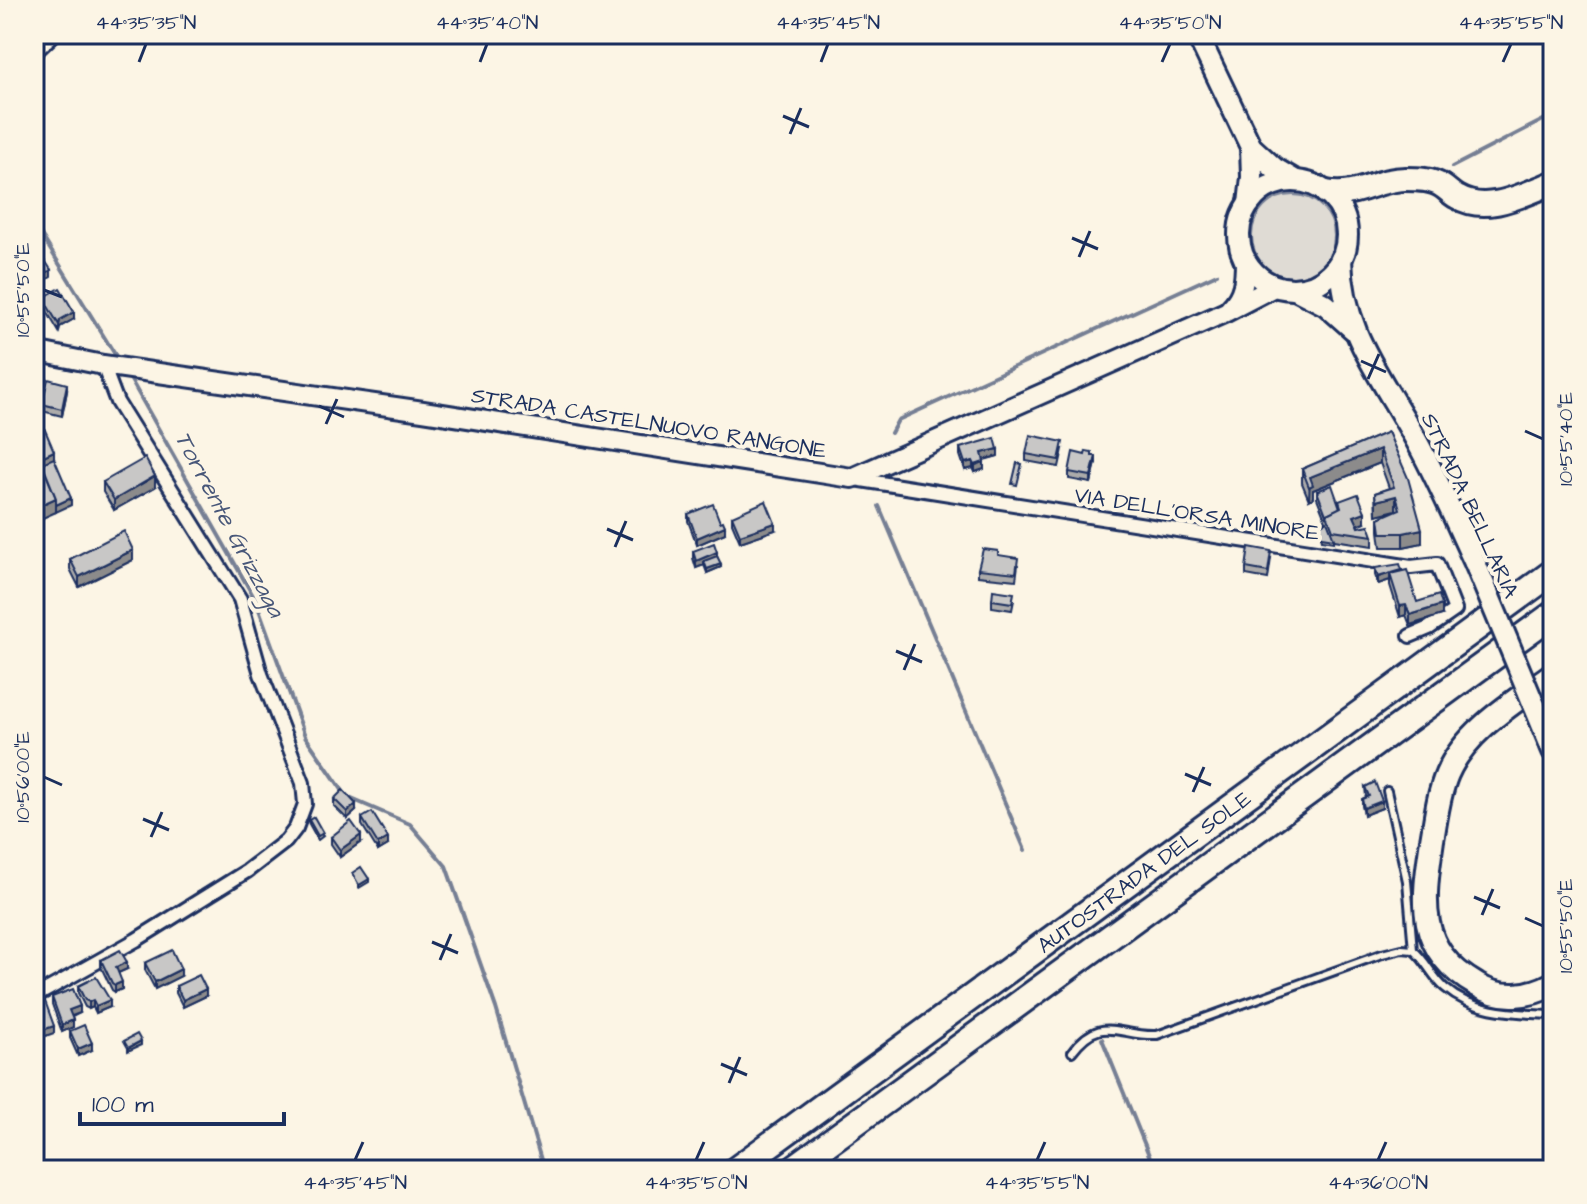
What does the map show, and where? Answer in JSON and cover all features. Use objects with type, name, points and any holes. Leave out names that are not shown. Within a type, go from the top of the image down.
[{"type":"highway","points":[[1326,192],[1349,194],[1400,179],[1440,184],[1457,197],[1483,204],[1505,202],[1553,183]]},
{"type":"highway","name":"AUTOSTRADA DEL SOLE","points":[[735,1170],[1553,572]]},
{"type":"highway","name":"AUTOSTRADA DEL SOLE","points":[[791,1170],[1553,614]]},
{"type":"highway","points":[[1553,674],[1472,738],[1447,773],[1435,822],[1426,880],[1425,912],[1428,930],[1438,950],[1461,976],[1481,988],[1510,995],[1528,994],[1553,984]]},
{"type":"main road","points":[[1197,34],[1251,147],[1274,168],[1296,181],[1312,184],[1326,192]]},
{"type":"main road","points":[[1226,312],[1239,298],[1245,274],[1239,237],[1240,225],[1249,204],[1251,147]]},
{"type":"main road","points":[[1249,204],[1270,187],[1296,181]]},
{"type":"main road","name":"STRADA BELLARIA","points":[[1326,192],[1336,202],[1347,230],[1341,259],[1343,295],[1353,329],[1416,439],[1475,563],[1553,751]]},
{"type":"main road","points":[[1285,288],[1309,287],[1322,281],[1341,259]]},
{"type":"main road","name":"STRADA BELLARIA","points":[[1245,260],[1258,276],[1326,305],[1353,329]]},
{"type":"main road","name":"STRADA CASTELNUOVO RANGONE","points":[[34,351],[107,365],[852,478],[1285,288]]},
{"type":"street","points":[[34,53],[54,34]]},
{"type":"street","points":[[34,997],[136,940],[247,871],[286,841],[302,816],[305,804],[303,783],[261,674],[240,599],[117,402],[107,365]]},
{"type":"street","name":"VIA DELL'ORSA MINORE","points":[[852,478],[1411,567],[1437,564],[1455,610],[1429,628],[1410,636]]},
{"type":"lane","points":[[1387,791],[1407,881],[1413,950],[1442,986],[1472,1004],[1498,1011],[1553,1015]]},
{"type":"lane","points":[[1072,1052],[1084,1037],[1101,1028],[1140,1036],[1157,1035],[1382,954],[1413,950]]},
{"type":"shaded area","points":[[1293,195],[1309,198],[1322,207],[1331,220],[1334,236],[1331,252],[1322,265],[1309,274],[1293,277],[1277,274],[1264,265],[1255,252],[1252,236],[1255,220],[1264,207],[1277,198]]},
{"type":"building","points":[[46,262],[51,270],[34,280],[34,268]]},
{"type":"building","points":[[60,288],[74,312],[60,320],[59,325],[43,298]]},
{"type":"building","points":[[48,379],[67,384],[62,409],[42,404]]},
{"type":"building","points":[[42,423],[54,451],[39,458],[56,498],[34,508],[34,426]]},
{"type":"building","points":[[1388,432],[1408,478],[1422,529],[1381,533],[1379,518],[1400,509],[1396,496],[1376,501],[1375,493],[1394,487],[1380,449],[1310,477],[1313,485],[1309,487],[1302,469]]},
{"type":"building","points":[[1030,435],[1063,442],[1059,460],[1026,454]]},
{"type":"building","points":[[995,438],[998,449],[982,453],[984,462],[975,465],[973,461],[965,463],[960,448]]},
{"type":"building","points":[[1086,451],[1096,456],[1091,476],[1069,472],[1073,452],[1085,455]]},
{"type":"building","points":[[54,458],[71,498],[56,505],[42,463]]},
{"type":"building","points":[[145,458],[155,476],[114,500],[103,482]]},
{"type":"building","points":[[1017,463],[1022,464],[1017,485],[1012,484]]},
{"type":"building","points":[[1332,485],[1340,508],[1327,514],[1327,517],[1317,491]]},
{"type":"building","points":[[1358,494],[1365,512],[1354,516],[1359,527],[1369,525],[1373,536],[1333,530],[1327,514],[1341,507],[1339,501]]},
{"type":"building","points":[[766,501],[775,523],[740,535],[732,516]]},
{"type":"building","points":[[713,504],[720,522],[723,521],[725,526],[697,538],[688,514]]},
{"type":"building","points":[[1327,521],[1334,539],[1322,537],[1318,525]]},
{"type":"building","points":[[124,531],[133,550],[79,577],[70,559]]},
{"type":"building","points":[[714,543],[717,552],[696,561],[693,551]]},
{"type":"building","points":[[1249,547],[1271,551],[1268,572],[1246,568]]},
{"type":"building","points":[[983,549],[1018,558],[1016,573],[978,569]]},
{"type":"building","points":[[717,556],[721,564],[707,569],[704,561]]},
{"type":"building","points":[[1400,564],[1402,570],[1378,577],[1375,568]]},
{"type":"building","points":[[1407,570],[1417,602],[1439,595],[1442,605],[1410,615],[1406,605],[1400,606],[1390,574]]},
{"type":"building","points":[[993,590],[1014,593],[1012,603],[992,600]]},
{"type":"building","points":[[1375,782],[1382,801],[1364,808],[1362,799],[1369,796],[1365,787]]},
{"type":"building","points":[[343,790],[356,804],[347,812],[334,799]]},
{"type":"building","points":[[372,812],[388,838],[378,844],[362,818]]},
{"type":"building","points":[[314,817],[323,833],[318,836],[309,820]]},
{"type":"building","points":[[351,821],[361,835],[340,850],[331,837]]},
{"type":"building","points":[[361,867],[369,879],[359,885],[352,873]]},
{"type":"building","points":[[120,950],[127,962],[116,967],[122,982],[115,985],[101,960]]},
{"type":"building","points":[[172,950],[181,969],[155,982],[145,963]]},
{"type":"building","points":[[199,975],[206,989],[183,1000],[176,986]]},
{"type":"building","points":[[96,977],[110,1000],[96,1006],[93,1000],[85,1000],[78,986]]},
{"type":"building","points":[[73,989],[80,1006],[69,1010],[73,1020],[62,1025],[52,997]]},
{"type":"building","points":[[45,1001],[54,1026],[34,1033],[34,1004]]},
{"type":"building","points":[[84,1025],[92,1043],[78,1049],[70,1031]]},
{"type":"building","points":[[137,1034],[141,1041],[128,1048],[124,1041]]},
{"type":"waterway","points":[[1452,167],[1553,115]]},
{"type":"waterway","name":"Torrente Grizzaga","points":[[34,223],[119,361]]},
{"type":"waterway","points":[[891,433],[898,420],[1217,274]]},
{"type":"waterway","name":"Torrente Grizzaga","points":[[128,375],[256,601],[305,736],[347,797],[410,824],[446,866],[496,1008],[544,1170]]},
{"type":"waterway","points":[[879,506],[1025,850]]},
{"type":"waterway","points":[[1102,1039],[1155,1170]]}]
